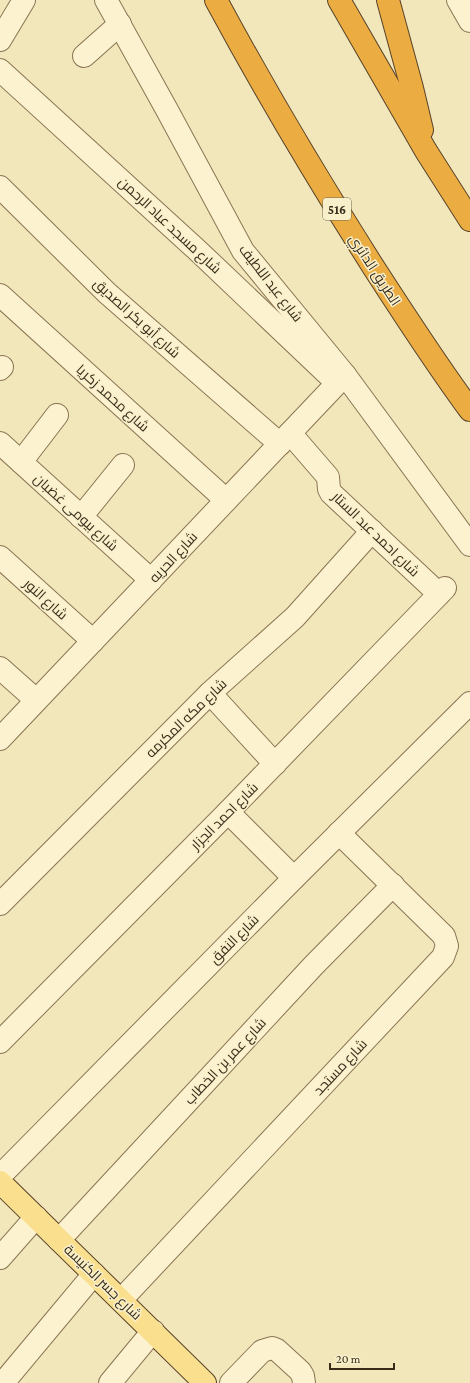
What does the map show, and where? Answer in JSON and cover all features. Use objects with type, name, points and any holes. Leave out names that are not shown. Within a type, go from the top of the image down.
[{"type":"highway","name":"الطريق الدائري","points":[[216,0],[244,53],[293,138],[344,222],[404,314],[470,410]]},
{"type":"highway","points":[[340,0],[426,151],[470,220]]},
{"type":"highway","points":[[388,0],[410,81],[426,151]]},
{"type":"main road","name":"شارع جسر الكنيسة","points":[[0,1182],[205,1383]]},
{"type":"street","points":[[0,40],[24,0]]},
{"type":"street","name":"شارع عبد اللطيف","points":[[106,0],[243,250],[470,545]]},
{"type":"street","points":[[458,0],[470,21]]},
{"type":"street","points":[[84,56],[120,24]]},
{"type":"street","name":"شارع مسجد عباد الرحمن","points":[[0,70],[341,379]]},
{"type":"street","name":"شارع أبو بكر الصديق","points":[[0,188],[107,293],[285,438]]},
{"type":"street","name":"شارع محمد زكريا","points":[[0,295],[226,500]]},
{"type":"street","name":"شارع الحريه","points":[[0,739],[341,379]]},
{"type":"street","points":[[21,462],[57,415]]},
{"type":"street","name":"شارع احمد عبد الستار","points":[[285,438],[328,477],[329,489],[331,493],[372,531],[442,591]]},
{"type":"street","name":"شارع بيومى غضبان","points":[[0,443],[151,580]]},
{"type":"street","points":[[81,517],[124,465]]},
{"type":"street","name":"شارع مكه المكرمه","points":[[0,904],[210,693],[295,617],[372,531]]},
{"type":"street","name":"شارع النور","points":[[0,556],[93,641]]},
{"type":"street","name":"شارع احمد الجزار","points":[[0,1042],[228,812],[442,591]]},
{"type":"street","points":[[0,668],[36,700]]},
{"type":"street","points":[[210,693],[275,764]]},
{"type":"street","name":"شارع النفق","points":[[0,1176],[294,878],[470,703]]},
{"type":"street","points":[[228,812],[294,878]]},
{"type":"street","name":"شارع مستجد","points":[[121,1300],[443,957],[447,946],[444,936],[339,833]]},
{"type":"street","name":"شارع عمر بن الخطاب","points":[[59,1240],[308,971],[393,885]]},
{"type":"street","points":[[0,1258],[36,1217]]},
{"type":"street","points":[[3,1383],[94,1274]]},
{"type":"street","points":[[110,1383],[153,1331]]},
{"type":"street","points":[[231,1383],[262,1351],[272,1348],[277,1350],[300,1371],[303,1376],[304,1383]]}]
